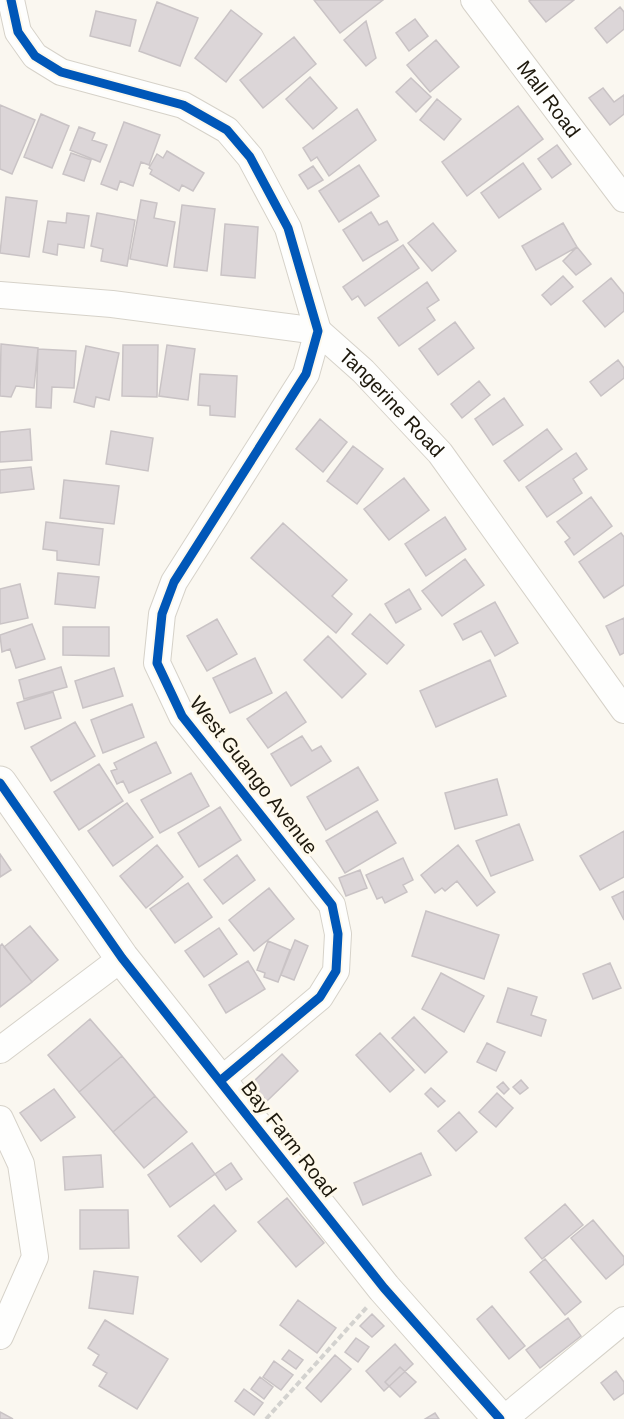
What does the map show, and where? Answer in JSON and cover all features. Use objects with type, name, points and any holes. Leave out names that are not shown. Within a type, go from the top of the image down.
[{"type":"street","points":[[0,295],[112,304],[318,331],[288,228],[250,157],[227,130],[183,105],[61,72],[35,56],[18,32],[11,0]]},
{"type":"street","name":"Mall Road","points":[[474,0],[624,199]]},
{"type":"street","name":"Tangerine Road","points":[[318,331],[363,371],[440,453],[624,710]]},
{"type":"street","name":"West Guango Avenue","points":[[220,1081],[320,997],[336,971],[339,934],[332,905],[182,716],[157,663],[162,614],[174,582],[306,374],[318,331]]},
{"type":"street","name":"Bay Farm Road","points":[[0,783],[122,958],[384,1288],[502,1419]]},
{"type":"street","points":[[0,1050],[122,958]]},
{"type":"street","points":[[0,1119],[21,1164],[35,1257],[0,1336]]},
{"type":"street","points":[[502,1419],[624,1320]]},
{"type":"path","points":[[266,1419],[384,1288]]},
{"type":"building","points":[[314,0],[383,0],[340,33]]},
{"type":"building","points":[[574,0],[546,22],[529,1]]},
{"type":"building","points":[[157,2],[198,18],[180,66],[139,51]]},
{"type":"building","points":[[620,7],[624,12],[624,29],[607,43],[595,28]]},
{"type":"building","points":[[231,10],[262,34],[226,82],[195,58]]},
{"type":"building","points":[[96,11],[136,20],[130,46],[90,36]]},
{"type":"building","points":[[415,19],[428,36],[409,51],[396,33]]},
{"type":"building","points":[[366,21],[376,58],[366,66],[344,40]]},
{"type":"building","points":[[294,37],[316,64],[263,108],[240,80]]},
{"type":"building","points":[[436,40],[459,67],[430,92],[407,65]]},
{"type":"building","points":[[310,77],[337,108],[313,129],[286,99]]},
{"type":"building","points":[[411,78],[431,97],[416,112],[396,92]]},
{"type":"building","points":[[603,88],[614,102],[624,95],[624,114],[610,125],[589,98]]},
{"type":"building","points":[[437,99],[461,119],[444,140],[420,120]]},
{"type":"building","points":[[0,105],[35,120],[12,174],[0,169]]},
{"type":"building","points":[[518,106],[543,139],[467,196],[442,162]]},
{"type":"building","points":[[357,109],[376,140],[329,176],[317,157],[311,161],[303,148]]},
{"type":"building","points":[[41,114],[69,126],[52,168],[24,157]]},
{"type":"building","points":[[124,122],[160,135],[149,165],[141,162],[133,186],[120,181],[117,190],[101,184]]},
{"type":"building","points":[[79,127],[95,133],[92,140],[107,145],[100,162],[70,150]]},
{"type":"building","points":[[557,145],[571,164],[552,178],[538,159]]},
{"type":"building","points":[[167,151],[204,173],[193,191],[182,185],[179,191],[150,174],[152,170],[149,168],[157,154],[163,158]]},
{"type":"building","points":[[71,153],[91,160],[84,181],[63,174]]},
{"type":"building","points":[[523,163],[541,189],[499,218],[481,193]]},
{"type":"building","points":[[359,165],[379,196],[339,222],[319,191]]},
{"type":"building","points":[[313,166],[323,180],[308,189],[299,175]]},
{"type":"building","points":[[6,197],[37,201],[29,257],[0,253]]},
{"type":"building","points":[[141,200],[157,203],[154,218],[175,222],[167,266],[130,259]]},
{"type":"building","points":[[182,205],[215,209],[207,271],[174,267]]},
{"type":"building","points":[[371,212],[379,225],[387,221],[398,240],[363,261],[343,230]]},
{"type":"building","points":[[67,213],[89,216],[84,248],[58,244],[57,255],[43,252],[48,221],[66,223]]},
{"type":"building","points":[[97,213],[135,220],[127,266],[101,261],[103,249],[91,246]]},
{"type":"building","points":[[433,223],[456,251],[432,271],[408,243]]},
{"type":"building","points":[[563,223],[577,247],[536,270],[522,246]]},
{"type":"building","points":[[225,224],[258,227],[255,278],[221,275]]},
{"type":"building","points":[[403,245],[419,268],[365,306],[358,296],[352,300],[343,287]]},
{"type":"building","points":[[577,247],[591,264],[576,275],[563,261]]},
{"type":"building","points":[[563,276],[573,287],[551,305],[542,295]]},
{"type":"building","points":[[611,278],[624,294],[624,311],[605,327],[583,301]]},
{"type":"building","points":[[427,282],[439,300],[427,308],[435,320],[399,346],[378,318]]},
{"type":"building","points":[[455,322],[474,348],[438,375],[419,349]]},
{"type":"building","points":[[1,344],[38,348],[34,388],[16,386],[11,397],[0,396]]},
{"type":"building","points":[[123,345],[158,345],[157,397],[122,396]]},
{"type":"building","points":[[167,345],[195,349],[188,400],[159,396]]},
{"type":"building","points":[[86,346],[119,353],[109,400],[96,397],[94,407],[74,402]]},
{"type":"building","points":[[38,349],[76,351],[74,388],[52,387],[51,408],[36,407]]},
{"type":"building","points":[[618,360],[624,368],[624,378],[601,396],[590,382]]},
{"type":"building","points":[[200,374],[237,376],[235,417],[210,415],[210,406],[198,405]]},
{"type":"building","points":[[479,381],[490,395],[462,418],[451,404]]},
{"type":"building","points":[[504,398],[523,425],[493,445],[475,419]]},
{"type":"building","points":[[320,419],[347,442],[323,472],[296,449]]},
{"type":"building","points":[[30,429],[32,460],[0,462],[0,432]]},
{"type":"building","points":[[547,429],[562,449],[519,481],[504,461]]},
{"type":"building","points":[[111,431],[153,438],[148,471],[106,464]]},
{"type":"building","points":[[353,446],[383,469],[357,504],[327,481]]},
{"type":"building","points":[[576,453],[587,469],[573,479],[582,493],[547,517],[526,487]]},
{"type":"building","points":[[31,467],[34,489],[0,493],[0,470]]},
{"type":"building","points":[[404,478],[429,510],[389,540],[364,509]]},
{"type":"building","points":[[64,480],[119,486],[114,524],[60,518]]},
{"type":"building","points":[[591,497],[612,526],[574,555],[565,542],[570,538],[557,522]]},
{"type":"building","points":[[445,517],[466,549],[426,576],[405,544]]},
{"type":"building","points":[[46,522],[103,529],[99,565],[57,560],[57,551],[43,549]]},
{"type":"building","points":[[283,523],[347,580],[332,596],[352,614],[336,633],[251,558]]},
{"type":"building","points":[[621,533],[624,537],[624,585],[604,598],[579,562]]},
{"type":"building","points":[[465,559],[484,585],[442,616],[422,591]]},
{"type":"building","points":[[58,573],[99,577],[95,608],[55,604]]},
{"type":"building","points":[[20,584],[28,618],[0,624],[0,589]]},
{"type":"building","points":[[409,589],[421,609],[396,623],[385,604]]},
{"type":"building","points":[[495,602],[518,643],[495,656],[481,631],[463,640],[454,624]]},
{"type":"building","points":[[370,614],[404,645],[387,664],[352,634]]},
{"type":"building","points":[[624,618],[624,653],[620,655],[606,626]]},
{"type":"building","points":[[217,619],[237,654],[207,671],[187,636]]},
{"type":"building","points":[[32,624],[45,659],[16,668],[10,649],[2,652],[0,635]]},
{"type":"building","points":[[63,627],[109,627],[109,656],[63,655]]},
{"type":"building","points":[[328,636],[366,674],[342,698],[304,660]]},
{"type":"building","points":[[255,658],[272,693],[230,713],[213,678]]},
{"type":"building","points":[[490,660],[506,696],[436,727],[420,691]]},
{"type":"building","points":[[61,667],[67,687],[24,699],[19,680]]},
{"type":"building","points":[[114,668],[123,696],[83,708],[75,681]]},
{"type":"building","points":[[53,692],[61,718],[25,729],[17,703]]},
{"type":"building","points":[[286,692],[306,722],[268,748],[247,719]]},
{"type":"building","points":[[132,704],[144,737],[103,753],[91,720]]},
{"type":"building","points":[[75,722],[95,756],[51,781],[31,747]]},
{"type":"building","points":[[302,736],[312,751],[321,746],[331,761],[291,786],[271,754]]},
{"type":"building","points":[[156,742],[171,773],[129,793],[123,781],[117,784],[111,771],[117,769],[114,763]]},
{"type":"building","points":[[99,764],[123,801],[79,830],[54,792]]},
{"type":"building","points":[[358,767],[378,800],[326,830],[307,797]]},
{"type":"building","points":[[191,773],[209,806],[160,833],[141,800]]},
{"type":"building","points":[[497,779],[507,815],[455,829],[445,793]]},
{"type":"building","points":[[127,803],[153,837],[113,866],[88,831]]},
{"type":"building","points":[[220,807],[241,840],[199,867],[178,833]]},
{"type":"building","points":[[377,811],[396,843],[345,873],[326,841]]},
{"type":"building","points":[[519,824],[533,860],[491,876],[476,841]]},
{"type":"building","points":[[624,831],[624,877],[600,890],[580,856]]},
{"type":"building","points":[[157,845],[183,877],[146,908],[120,876]]},
{"type":"building","points":[[458,845],[495,892],[477,906],[457,881],[445,891],[442,888],[435,893],[421,875]]},
{"type":"building","points":[[0,854],[11,870],[0,877]]},
{"type":"building","points":[[237,855],[255,880],[223,904],[204,880]]},
{"type":"building","points":[[403,858],[413,880],[403,885],[407,892],[385,903],[382,897],[377,899],[366,875]]},
{"type":"building","points":[[360,870],[367,888],[346,896],[339,878]]},
{"type":"building","points":[[188,883],[212,917],[175,943],[150,909]]},
{"type":"building","points":[[269,888],[294,919],[254,951],[229,920]]},
{"type":"building","points":[[624,891],[624,920],[612,897]]},
{"type":"building","points":[[426,911],[499,935],[484,979],[412,956]]},
{"type":"building","points":[[30,926],[58,960],[32,982],[4,947]]},
{"type":"building","points":[[219,928],[237,954],[204,977],[185,951]]},
{"type":"building","points":[[295,940],[308,946],[294,980],[281,975]]},
{"type":"building","points":[[268,941],[290,950],[278,982],[264,977],[265,973],[257,970]]},
{"type":"building","points":[[2,944],[32,982],[0,1007],[0,946]]},
{"type":"building","points":[[248,961],[265,989],[226,1013],[209,985]]},
{"type":"building","points":[[610,963],[621,988],[593,999],[583,974]]},
{"type":"building","points":[[441,973],[484,996],[464,1032],[422,1009]]},
{"type":"building","points":[[508,988],[537,997],[531,1015],[546,1020],[541,1036],[497,1022]]},
{"type":"building","points":[[414,1017],[447,1052],[425,1073],[392,1038]]},
{"type":"building","points":[[90,1019],[122,1056],[79,1092],[48,1055]]},
{"type":"building","points":[[380,1033],[414,1070],[390,1092],[356,1055]]},
{"type":"building","points":[[487,1043],[505,1052],[496,1071],[477,1062]]},
{"type":"building","points":[[282,1054],[298,1071],[267,1101],[251,1084]]},
{"type":"building","points":[[122,1056],[155,1096],[113,1132],[79,1092]]},
{"type":"building","points":[[521,1080],[528,1088],[520,1094],[513,1087]]},
{"type":"building","points":[[503,1082],[509,1089],[504,1094],[497,1087]]},
{"type":"building","points":[[431,1088],[445,1101],[438,1107],[425,1094]]},
{"type":"building","points":[[54,1089],[75,1117],[41,1141],[20,1113]]},
{"type":"building","points":[[497,1093],[513,1108],[496,1127],[479,1112]]},
{"type":"building","points":[[155,1096],[187,1132],[144,1168],[113,1132]]},
{"type":"building","points":[[459,1112],[477,1132],[456,1151],[438,1131]]},
{"type":"building","points":[[192,1143],[215,1174],[170,1207],[148,1175]]},
{"type":"building","points":[[421,1153],[431,1175],[363,1205],[354,1183]]},
{"type":"building","points":[[101,1155],[103,1187],[65,1190],[63,1157]]},
{"type":"building","points":[[231,1163],[242,1179],[226,1190],[215,1174]]},
{"type":"building","points":[[287,1198],[324,1243],[296,1267],[258,1222]]},
{"type":"building","points":[[565,1204],[583,1225],[542,1259],[525,1238]]},
{"type":"building","points":[[214,1205],[236,1231],[201,1262],[178,1236]]},
{"type":"building","points":[[80,1210],[128,1210],[129,1248],[80,1249]]},
{"type":"building","points":[[593,1220],[624,1257],[624,1264],[606,1279],[571,1238]]},
{"type":"building","points":[[545,1259],[581,1302],[565,1315],[530,1272]]},
{"type":"building","points":[[94,1271],[138,1277],[133,1314],[89,1308]]},
{"type":"building","points":[[298,1300],[336,1328],[317,1353],[280,1325]]},
{"type":"building","points":[[492,1306],[525,1346],[509,1359],[477,1319]]},
{"type":"building","points":[[372,1314],[384,1326],[372,1337],[360,1326]]},
{"type":"building","points":[[568,1318],[581,1336],[540,1368],[526,1350]]},
{"type":"building","points":[[105,1320],[168,1359],[137,1409],[99,1386],[107,1373],[93,1365],[99,1355],[88,1348]]},
{"type":"building","points":[[356,1338],[369,1347],[358,1362],[345,1352]]},
{"type":"building","points":[[395,1344],[413,1364],[384,1391],[366,1371]]},
{"type":"building","points":[[289,1350],[303,1360],[296,1369],[282,1359]]},
{"type":"building","points":[[335,1355],[351,1369],[321,1402],[306,1388]]},
{"type":"building","points":[[274,1361],[293,1375],[281,1390],[263,1377]]},
{"type":"building","points":[[400,1367],[416,1382],[400,1397],[385,1382]]},
{"type":"building","points":[[616,1371],[624,1382],[624,1393],[614,1400],[601,1383]]},
{"type":"building","points":[[260,1377],[273,1387],[264,1399],[251,1389]]},
{"type":"building","points":[[244,1389],[263,1403],[254,1415],[235,1401]]},
{"type":"building","points":[[0,1412],[13,1419],[0,1419]]},
{"type":"building","points":[[435,1413],[439,1419],[425,1419]]},
{"type":"cycle path","points":[[11,0],[18,32],[35,56],[61,72],[183,105],[227,130],[250,157],[288,228],[318,331],[306,374],[174,582],[162,614],[157,663],[182,716],[332,905],[338,934],[336,971],[320,997],[220,1081]]},
{"type":"cycle path","points":[[0,783],[122,958],[384,1288],[500,1419]]}]
